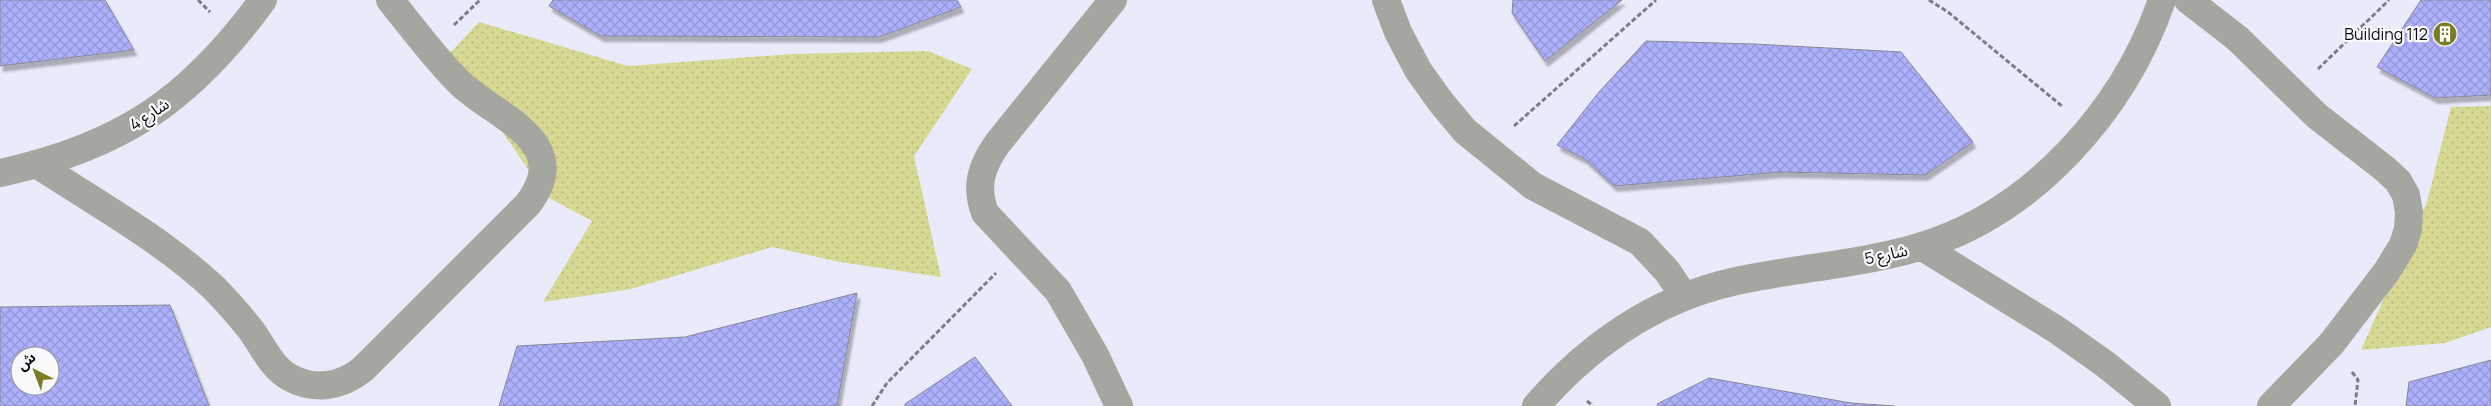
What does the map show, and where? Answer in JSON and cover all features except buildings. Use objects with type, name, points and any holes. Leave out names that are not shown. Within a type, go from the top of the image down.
[{"type":"street","name":"شارع 4","points":[[0,173],[38,165],[84,150],[127,129],[167,103],[204,71],[236,36],[263,0]]},
{"type":"street","points":[[38,165],[157,242],[187,264],[221,295],[240,316],[278,369],[301,383],[328,385],[342,382],[363,369],[522,211],[537,192],[543,167],[534,141],[525,132],[463,86],[445,68],[390,0]]},
{"type":"street","points":[[1113,0],[997,144],[982,170],[979,185],[980,199],[985,213],[1058,291],[1095,355],[1119,406]]},
{"type":"street","points":[[1386,0],[1398,32],[1418,70],[1440,102],[1465,131],[1533,186],[1640,242],[1667,271],[1684,296]]},
{"type":"street","name":"شارع 5","points":[[1536,406],[1560,378],[1598,345],[1640,318],[1684,296],[1732,282],[1893,254],[1921,246],[1967,227],[1996,211],[2030,188],[2089,129],[2115,96],[2136,60],[2154,23],[2162,0]]},
{"type":"street","points":[[2188,0],[2237,38],[2292,94],[2398,180],[2406,195],[2409,212],[2403,245],[2369,296],[2332,343],[2271,406]]},
{"type":"street","points":[[1921,246],[2057,330],[2105,364],[2157,406]]},
{"type":"path","points":[[1487,150],[1656,0]]},
{"type":"path","points":[[1929,0],[1948,12],[2089,129]]},
{"type":"path","points":[[2292,94],[2389,0]]},
{"type":"path","points":[[872,406],[887,383],[1019,250]]},
{"type":"green space","points":[[479,22],[628,66],[792,54],[928,51],[972,69],[914,156],[941,277],[840,262],[772,247],[631,289],[543,302],[592,221],[547,197],[449,54]]},
{"type":"green space","points":[[2491,106],[2491,327],[2445,343],[2361,350],[2427,202],[2451,107]]},
{"type":"place","name":"Building 112","points":[[2445,34]]}]
